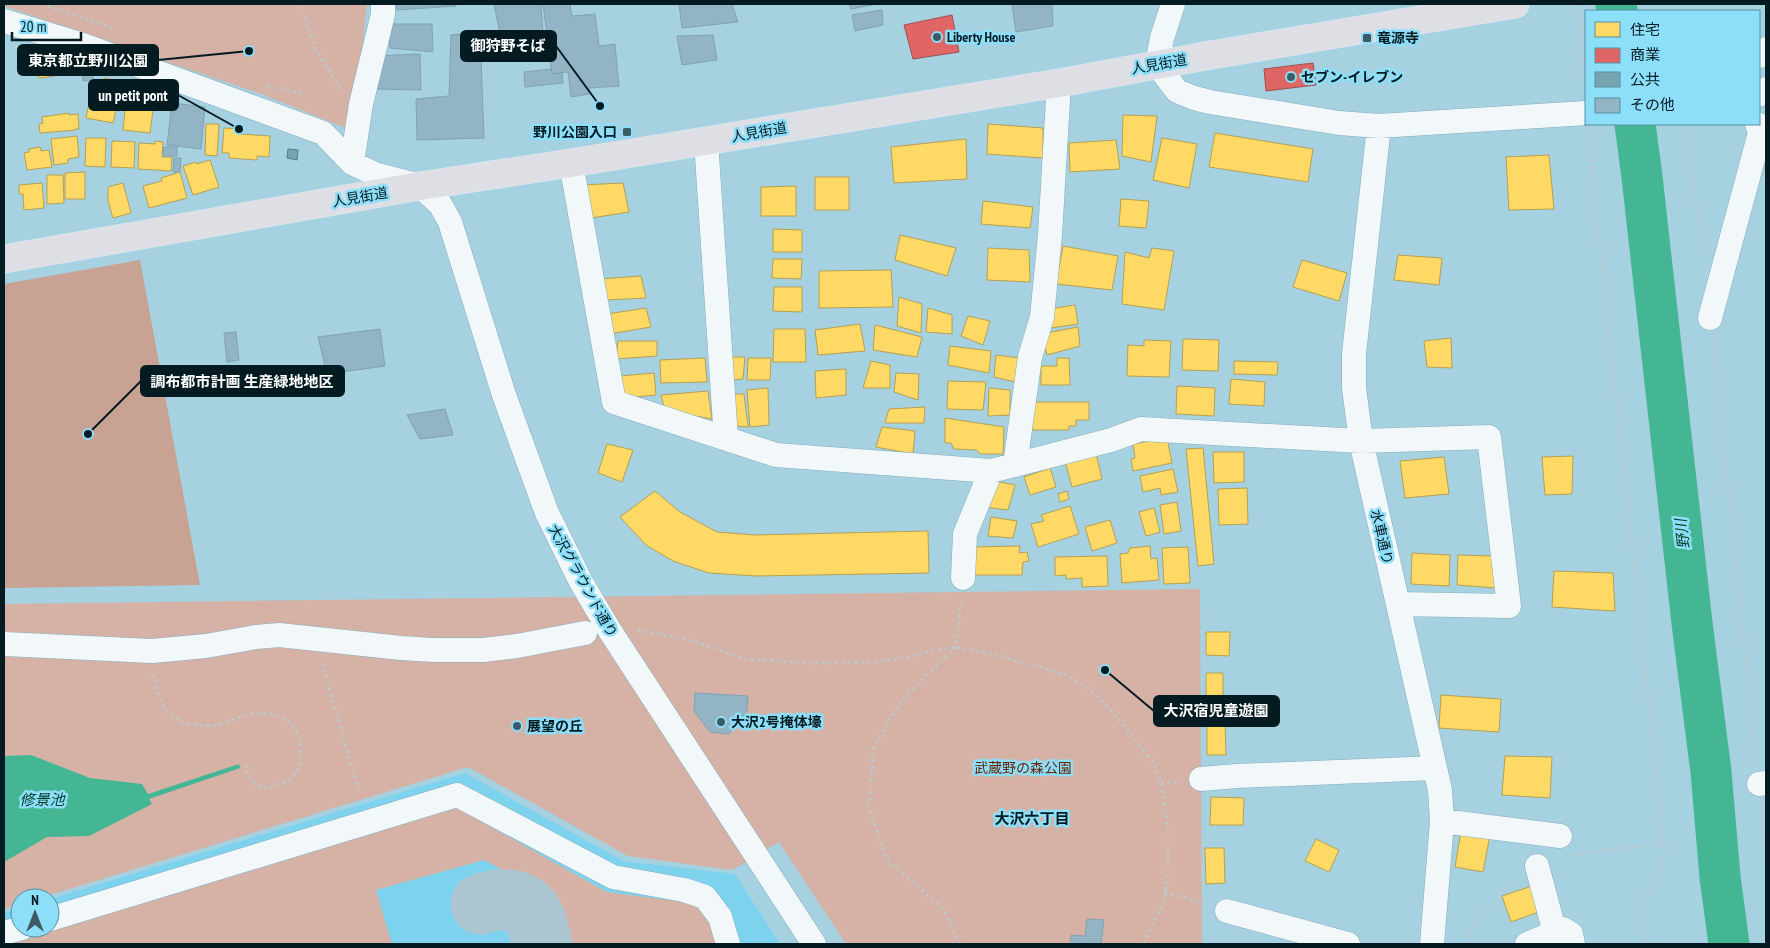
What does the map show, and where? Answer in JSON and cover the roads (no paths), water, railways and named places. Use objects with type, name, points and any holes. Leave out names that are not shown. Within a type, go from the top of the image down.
[{"type":"main road","name":"人見街道","points":[[4,259],[420,186],[1059,83],[1157,64],[1515,4]]},
{"type":"street","points":[[352,163],[361,104],[383,14],[383,4]]},
{"type":"street","points":[[1173,4],[1162,38],[1157,64],[1176,91],[1194,98],[1339,123],[1379,126],[1585,120]]},
{"type":"street","points":[[4,21],[83,45],[323,133],[352,163],[377,175],[420,186]]},
{"type":"street","points":[[1015,465],[1030,357],[1042,317],[1050,235],[1059,83]]},
{"type":"street","points":[[1710,318],[1760,133],[1757,125]]},
{"type":"street","name":"水車通り","points":[[1379,126],[1354,354],[1354,388],[1361,441],[1440,790],[1442,821],[1432,944]]},
{"type":"street","points":[[706,141],[726,439]]},
{"type":"street","points":[[571,163],[614,402],[776,455],[991,471],[1111,440],[1141,429],[1361,441],[1489,437],[1510,606],[1398,604]]},
{"type":"street","name":"大沢グラウンド通り","points":[[420,186],[440,204],[450,222],[504,394],[547,513],[581,582],[610,631],[814,944]]},
{"type":"street","points":[[963,578],[965,534],[991,471]]},
{"type":"street","points":[[4,644],[152,651],[206,646],[256,637],[279,636],[425,649],[482,650],[517,646],[586,633]]},
{"type":"street","points":[[1201,779],[1435,768]]},
{"type":"street","points":[[60,916],[456,795],[613,877],[684,890],[705,897],[720,917],[728,944]]},
{"type":"street","points":[[1442,821],[1560,836]]},
{"type":"street","points":[[1526,944],[1564,938],[1537,866]]},
{"type":"street","points":[[1227,911],[1348,944]]},
{"type":"water","name":"修景池","points":[[31,755],[90,778],[142,784],[148,794],[239,764],[240,768],[149,799],[152,804],[89,836],[47,837],[4,862],[4,756]]},
{"type":"waterway","name":"野川","points":[[1616,4],[1617,10]]},
{"type":"waterway","name":"野川","points":[[1635,125],[1692,623],[1711,772],[1720,877],[1729,944]]},
{"type":"place","name":"Liberty House","points":[[937,37]]},
{"type":"place","name":"竜源寺","points":[[1367,38]]},
{"type":"place","name":"東京都立野川公園","points":[[249,51]]},
{"type":"place","name":"セブン-イレブン","points":[[1291,77]]},
{"type":"place","name":"御狩野そば","points":[[600,106]]},
{"type":"place","name":"un petit pont","points":[[239,129]]},
{"type":"place","name":"野川公園入口","points":[[627,132]]},
{"type":"place","name":"調布都市計画 生産緑地地区","points":[[88,434]]},
{"type":"place","name":"大沢宿児童遊園","points":[[1105,670]]},
{"type":"place","name":"大沢2号掩体壕","points":[[721,722]]},
{"type":"place","name":"展望の丘","points":[[517,726]]},
{"type":"district","name":"大沢六丁目","points":[[1032,818]]},
{"type":"park label","name":"武蔵野の森公園","points":[[1023,768]]}]
